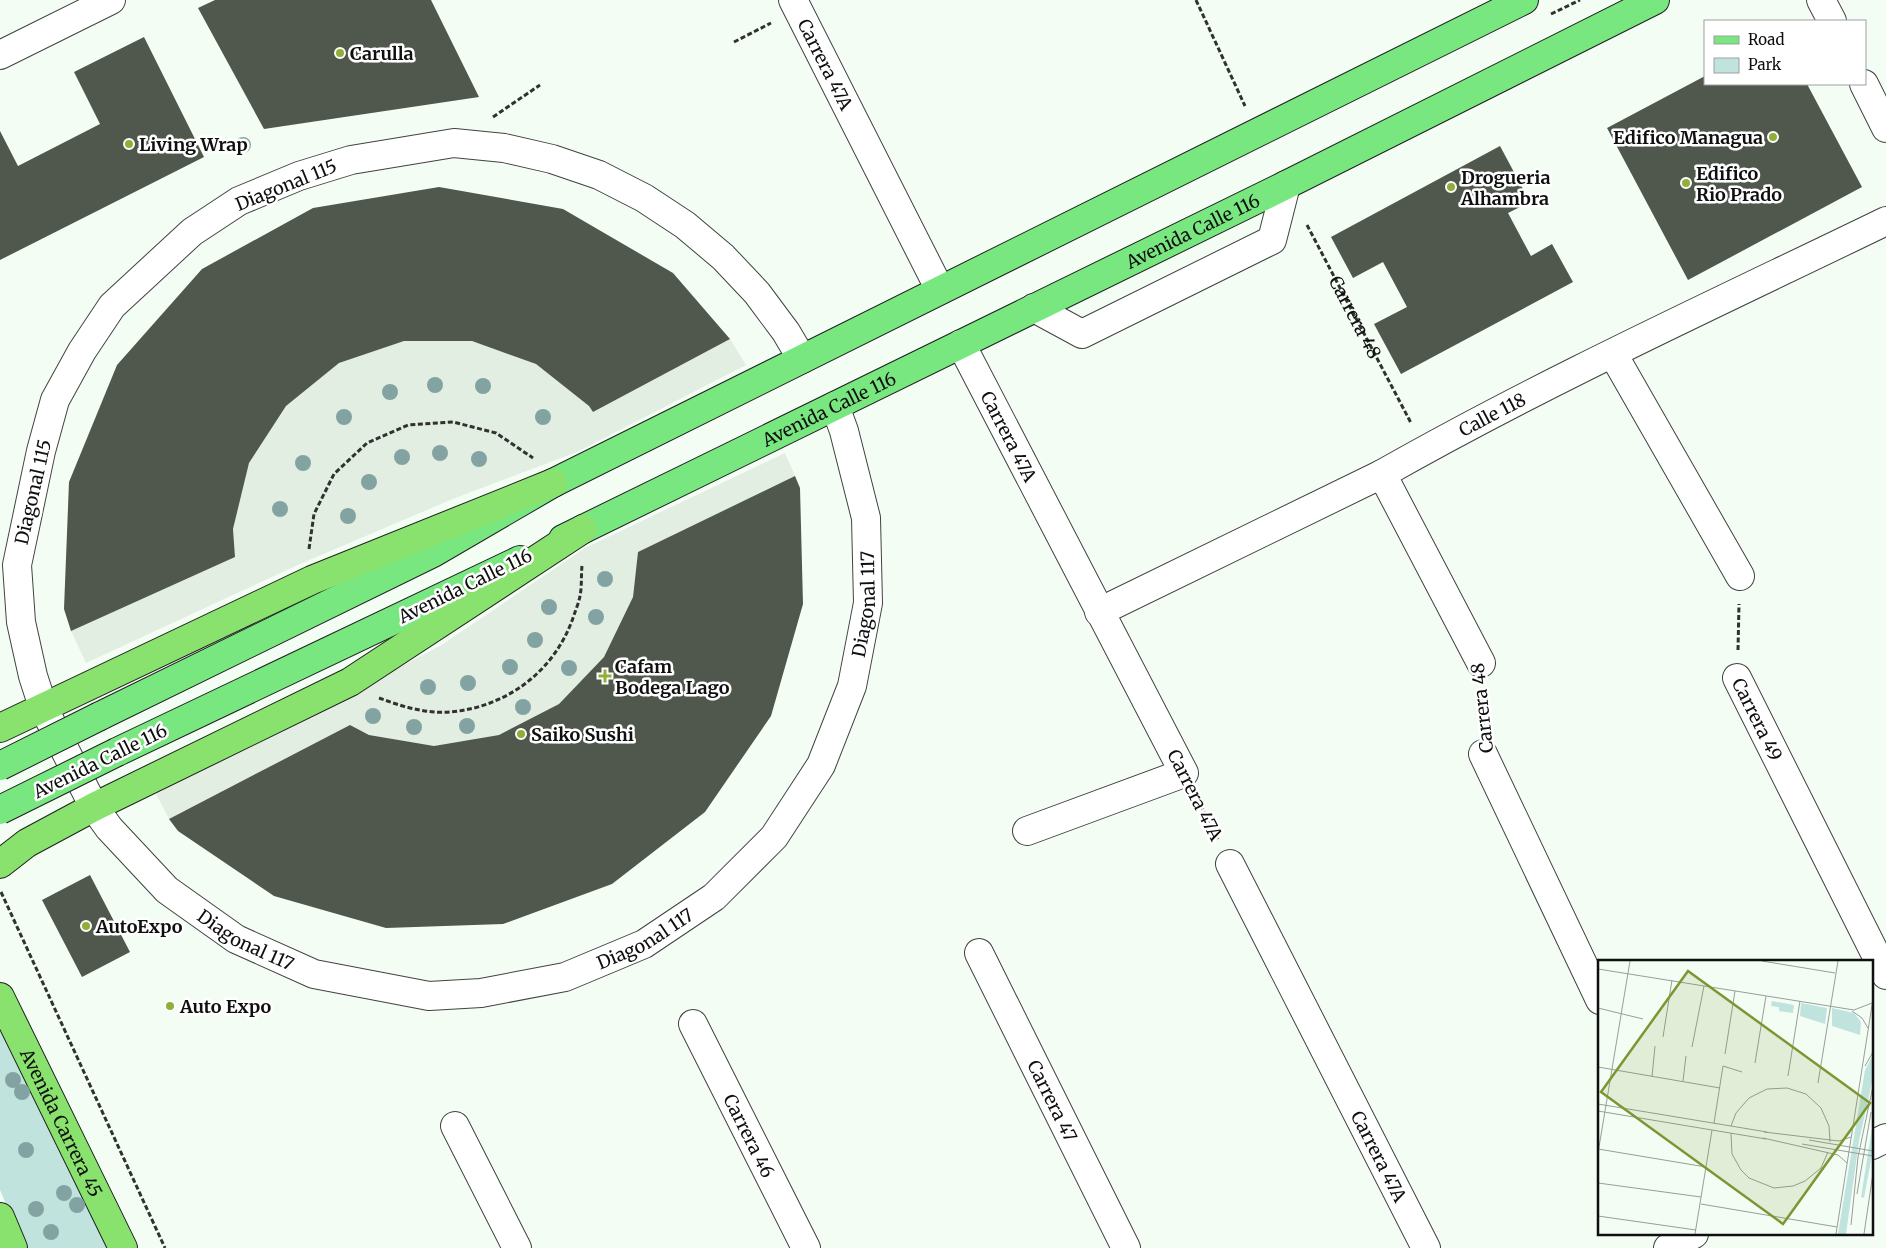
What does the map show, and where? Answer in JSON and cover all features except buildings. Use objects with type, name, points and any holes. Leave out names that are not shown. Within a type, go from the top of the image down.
[{"type":"highway","points":[[0,728],[312,580],[553,483]]},
{"type":"highway","points":[[0,864],[27,843],[94,807],[350,682],[582,529]]},
{"type":"highway","name":"Avenida Carrera 45","points":[[0,997],[123,1248]]},
{"type":"highway","points":[[0,1217],[13,1248]]},
{"type":"main road","points":[[0,766],[433,553],[553,483],[1524,0]]},
{"type":"main road","name":"Avenida Calle 116","points":[[0,810],[117,752],[380,628],[835,406],[1286,185],[1655,0]]},
{"type":"street","points":[[0,54],[111,0]]},
{"type":"street","points":[[1821,0],[1831,20]]},
{"type":"street","name":"Carrera 47A","points":[[803,3],[940,290]]},
{"type":"street","points":[[1864,85],[1886,128]]},
{"type":"street","name":"Diagonal 115","points":[[94,807],[43,707],[33,676],[21,622],[17,566],[41,451],[55,400],[82,351],[112,306],[192,232],[239,201],[299,176],[351,160],[454,143],[504,148],[552,159],[599,176],[644,198],[686,225],[723,257],[757,293],[786,332],[802,359]]},
{"type":"street","points":[[1034,308],[1082,334],[1272,240],[1286,185]]},
{"type":"street","name":"Calle 118","points":[[1099,612],[1382,474],[1613,354],[1886,221]]},
{"type":"street","name":"Carrera 47A","points":[[961,344],[1184,773]]},
{"type":"street","points":[[1613,354],[1740,576]]},
{"type":"street","name":"Diagonal 117","points":[[94,807],[109,828],[167,890],[236,939],[314,974],[429,996],[481,993],[565,977],[644,944],[714,897],[774,837],[821,765],[852,686],[868,603],[866,518],[844,430],[835,406]]},
{"type":"street","name":"Carrera 48","points":[[1382,474],[1481,663]]},
{"type":"street","name":"Carrera 49","points":[[1737,678],[1886,975]]},
{"type":"street","name":"Carrera 48","points":[[1484,754],[1598,996]]},
{"type":"street","points":[[1027,831],[1184,773]]},
{"type":"street","name":"Carrera 47A","points":[[1230,864],[1426,1248]]},
{"type":"street","name":"Carrera 47","points":[[979,953],[1126,1248]]},
{"type":"street","name":"Carrera 46","points":[[693,1024],[806,1248]]},
{"type":"street","points":[[455,1126],[517,1248]]},
{"type":"street","points":[[1874,1144],[1886,1138]]},
{"type":"street","points":[[1668,1248],[1690,1236]]},
{"type":"path","points":[[1196,0],[1258,132]]},
{"type":"path","points":[[734,42],[803,3]]},
{"type":"path","points":[[454,143],[540,85]]},
{"type":"path","name":"Carrera 48","points":[[1307,225],[1425,450]]},
{"type":"path","points":[[308,551],[314,514],[334,474],[367,443],[408,425],[453,422],[496,433],[533,458]]},
{"type":"path","points":[[376,697],[411,709],[448,712],[486,706],[519,689],[548,664],[568,633],[580,597],[582,560]]},
{"type":"path","name":"Carrera 49","points":[[1737,678],[1740,576]]},
{"type":"path","name":"Carrera 48","points":[[1481,663],[1484,754]]},
{"type":"path","name":"Carrera 47A","points":[[1184,773],[1230,864]]},
{"type":"path","points":[[0,889],[165,1248]]},
{"type":"green space","points":[[0,1031],[108,1248],[25,1248],[0,1190]]},
{"type":"shaded area","points":[[730,339],[746,365],[577,452],[455,498],[300,564],[86,663],[71,631],[235,557],[233,529],[249,463],[286,406],[339,363],[404,341],[472,341],[536,364],[589,406],[593,412]]},
{"type":"shaded area","points":[[785,453],[795,476],[638,552],[633,597],[604,657],[559,704],[499,735],[434,746],[369,735],[350,725],[169,819],[156,794],[440,646],[585,548]]},
{"type":"place","name":"Carulla","points":[[340,53]]},
{"type":"place","name":"Edifico Managua","points":[[1773,137]]},
{"type":"place","name":"Living Wrap","points":[[129,144]]},
{"type":"place","name":"Edifico Rio Prado","points":[[1686,183]]},
{"type":"place","name":"Drogueria Alhambra","points":[[1451,187]]},
{"type":"place","name":"Cafam Bodega Lago","points":[[605,676]]},
{"type":"place","name":"Saiko Sushi","points":[[521,734]]},
{"type":"place","name":"AutoExpo","points":[[86,926]]},
{"type":"place","name":"Auto Expo","points":[[170,1006]]}]
